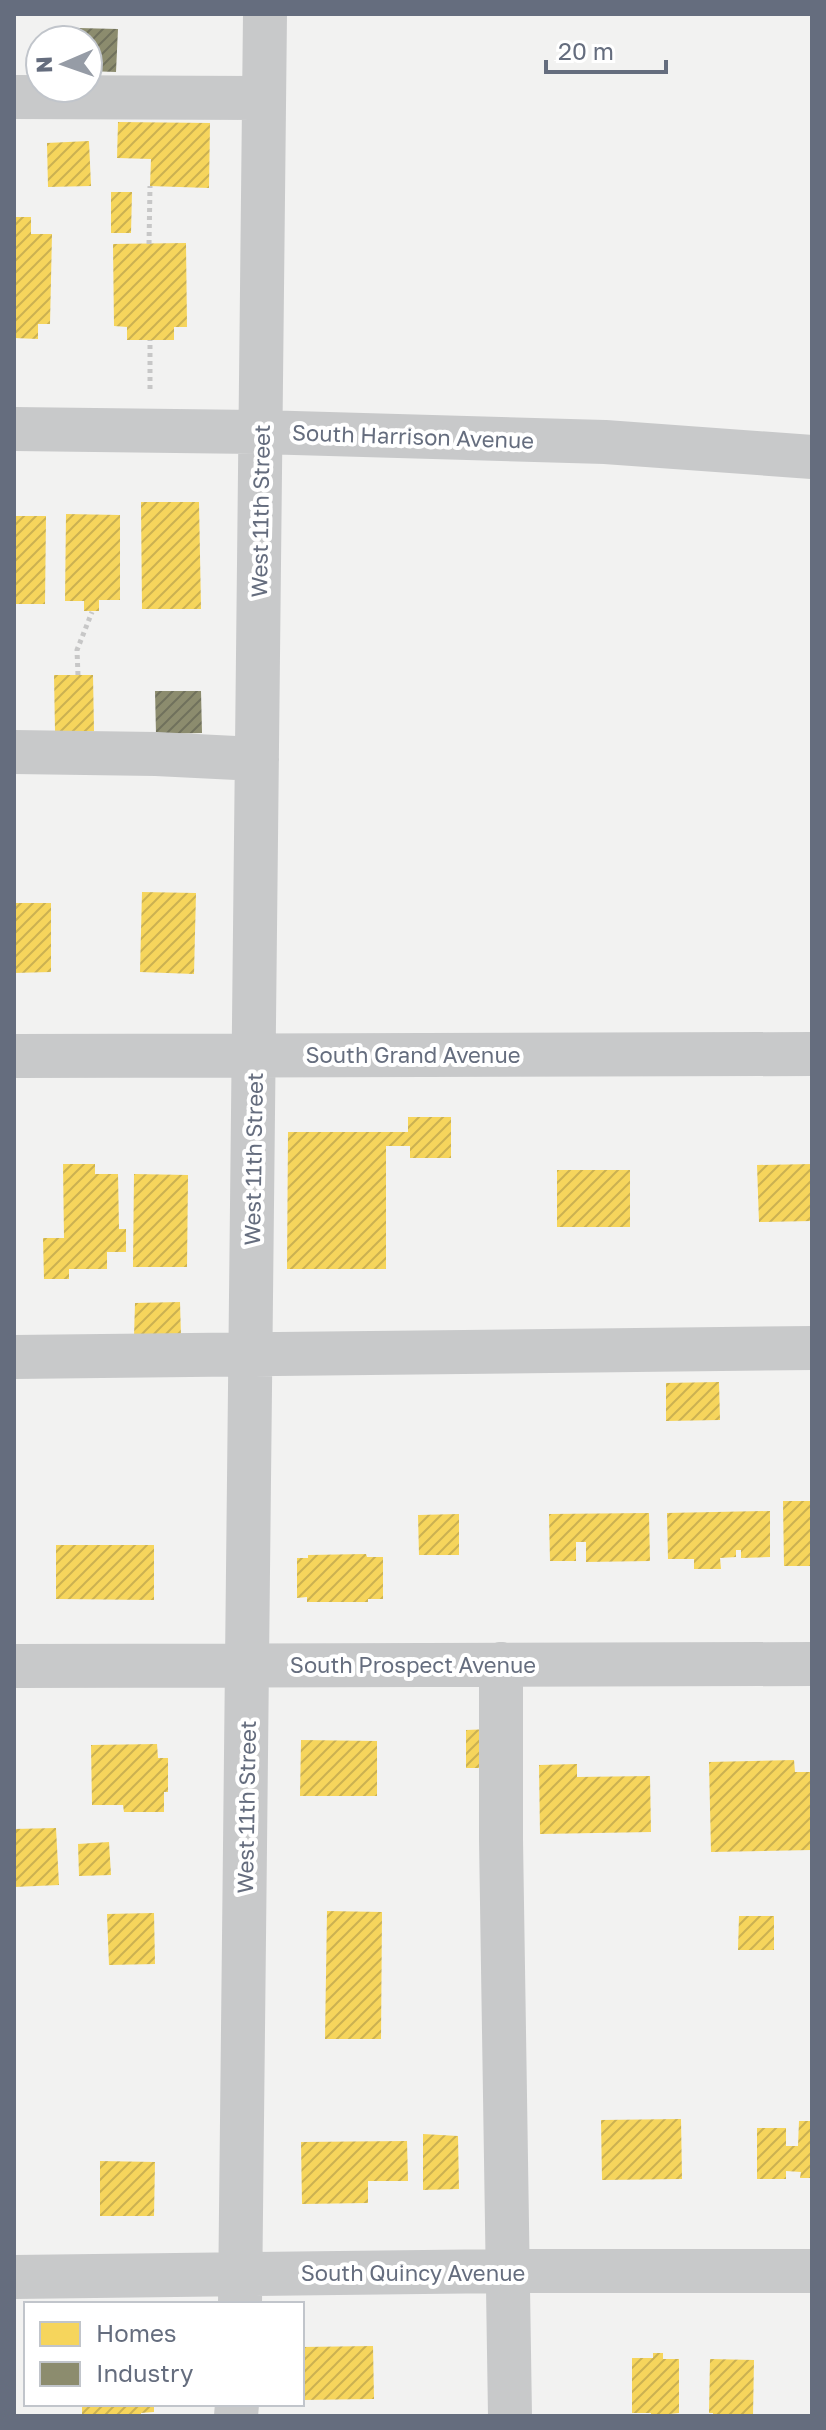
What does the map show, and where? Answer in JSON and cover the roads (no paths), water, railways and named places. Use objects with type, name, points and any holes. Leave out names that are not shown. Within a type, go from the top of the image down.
[{"type":"street","name":"West 11th Street","points":[[240,2289],[265,14]]},
{"type":"street","points":[[14,97],[264,98]]},
{"type":"street","name":"South Harrison Avenue","points":[[14,429],[260,432],[605,442],[812,457]]},
{"type":"street","points":[[14,752],[257,759]]},
{"type":"street","name":"South Grand Avenue","points":[[14,1056],[812,1054]]},
{"type":"street","points":[[14,1357],[812,1348]]},
{"type":"street","points":[[501,1664],[510,2416]]},
{"type":"street","name":"South Prospect Avenue","points":[[14,1666],[812,1664]]},
{"type":"street","name":"South Quincy Avenue","points":[[14,2277],[240,2289],[508,2271],[812,2271]]}]
